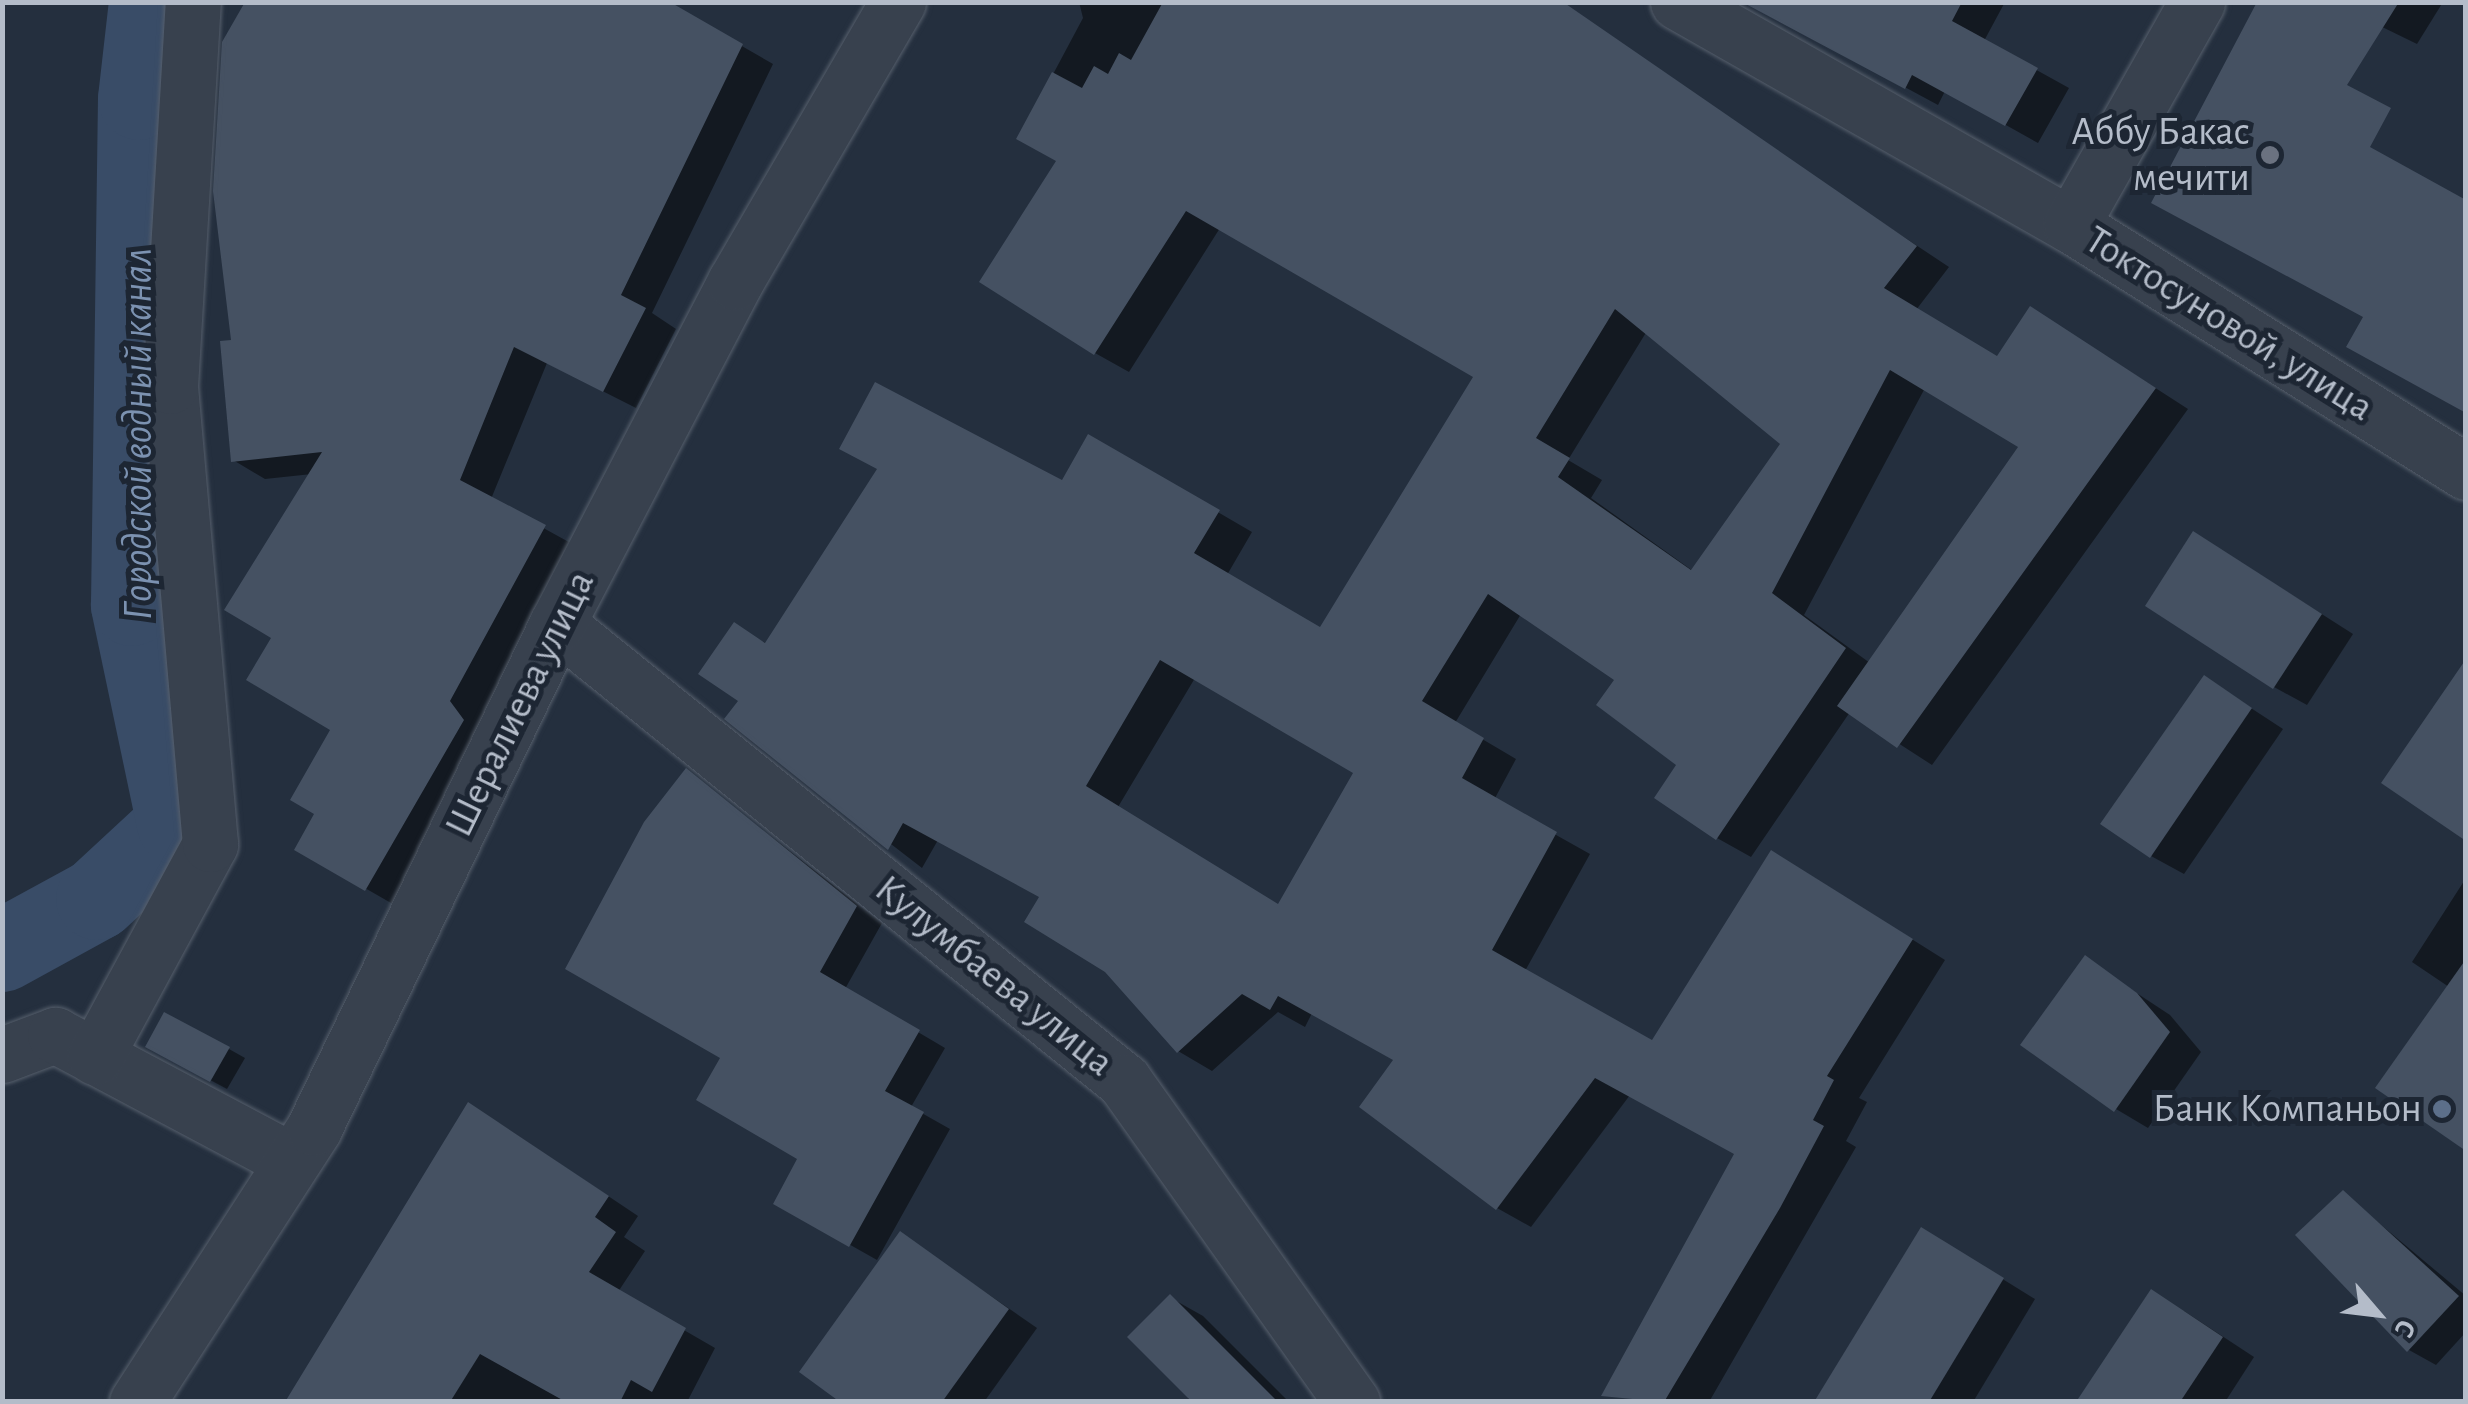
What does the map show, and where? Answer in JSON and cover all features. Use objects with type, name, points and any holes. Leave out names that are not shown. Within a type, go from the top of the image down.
[{"type":"street","points":[[95,1056],[210,844],[170,386],[194,2]]},
{"type":"street","name":"Шералиева улица","points":[[137,1402],[292,1161],[556,624],[735,282],[898,2]]},
{"type":"street","name":"Токтосуновой, улица","points":[[1678,2],[2071,225],[2466,472]]},
{"type":"street","points":[[2071,225],[2197,2]]},
{"type":"street","name":"Кулумбаева улица","points":[[556,624],[1124,1081],[1352,1402]]},
{"type":"street","points":[[2,1055],[55,1036],[292,1161]]},
{"type":"building","points":[[245,2],[670,2],[743,44],[621,295],[646,308],[603,392],[514,347],[460,480],[546,525],[450,701],[464,720],[365,891],[294,850],[314,814],[290,800],[330,730],[246,680],[271,638],[224,610],[322,452],[231,462],[220,341],[231,340],[213,191],[222,42]]},
{"type":"building","points":[[1163,2],[1563,2],[1917,246],[1884,288],[1997,356],[2030,306],[2156,388],[1897,748],[1837,706],[2018,447],[1890,370],[1772,593],[1846,648],[1716,840],[1654,798],[1676,765],[1596,705],[1614,680],[1488,594],[1422,701],[1484,738],[1462,778],[1557,832],[1492,950],[1652,1040],[1771,850],[1913,939],[1827,1076],[1834,1080],[1813,1120],[1824,1126],[1780,1208],[1664,1402],[1601,1396],[1734,1154],[1595,1078],[1496,1210],[1359,1107],[1393,1060],[1278,996],[1270,1010],[1242,994],[1177,1053],[1105,972],[1024,922],[1039,897],[903,823],[888,850],[724,719],[738,701],[698,674],[734,622],[765,643],[877,469],[839,449],[875,382],[1062,480],[1088,434],[1220,510],[1194,553],[1320,627],[1473,377],[1186,211],[1094,355],[979,282],[1056,161],[1016,139],[1052,72],[1082,88],[1094,66],[1108,74],[1119,53],[1131,60]],"holes":[[[1615,309],[1780,444],[1691,570],[1558,477],[1570,458],[1536,438]],[[1160,660],[1353,773],[1278,904],[1086,786]]]},
{"type":"building","points":[[1742,2],[1962,2],[1952,21],[2038,68],[2005,126],[1912,75],[1905,89]]},
{"type":"building","points":[[2257,2],[2399,2],[2347,85],[2391,108],[2370,147],[2466,200],[2466,413],[2346,347],[2363,317],[2151,203]]},
{"type":"building","points":[[2193,531],[2322,614],[2273,689],[2145,606]]},
{"type":"building","points":[[2466,659],[2466,841],[2381,783]]},
{"type":"building","points":[[2204,675],[2252,708],[2150,858],[2100,824]]},
{"type":"building","points":[[686,768],[857,906],[820,972],[920,1030],[885,1091],[924,1112],[849,1247],[773,1204],[797,1159],[696,1100],[720,1058],[565,969],[644,822]]},
{"type":"building","points":[[2085,955],[2137,993],[2170,1032],[2114,1112],[2020,1045]]},
{"type":"building","points":[[2466,959],[2466,1151],[2375,1088]]},
{"type":"building","points":[[164,1012],[230,1047],[210,1082],[145,1047]]},
{"type":"building","points":[[468,1102],[609,1196],[595,1217],[616,1232],[589,1272],[686,1328],[652,1392],[631,1380],[620,1402],[566,1402],[480,1354],[450,1402],[285,1402]]},
{"type":"building","points":[[2343,1190],[2459,1296],[2407,1352],[2295,1235]]},
{"type":"building","points":[[1921,1227],[2004,1278],[1929,1402],[1814,1402]]},
{"type":"building","points":[[900,1231],[1009,1309],[942,1402],[840,1402],[799,1372]]},
{"type":"building","points":[[2151,1289],[2223,1337],[2180,1402],[2076,1402]]},
{"type":"building","points":[[1170,1294],[1278,1402],[1192,1402],[1127,1337]]},
{"type":"waterway","name":"Городской водный канал","points":[[2,951],[97,899],[178,824],[132,605],[139,99],[150,2]]},
{"type":"place","name":"Аббу Бакас мечити","points":[[2270,155]]},
{"type":"place","name":"Банк Компаньон","points":[[2442,1109]]}]
